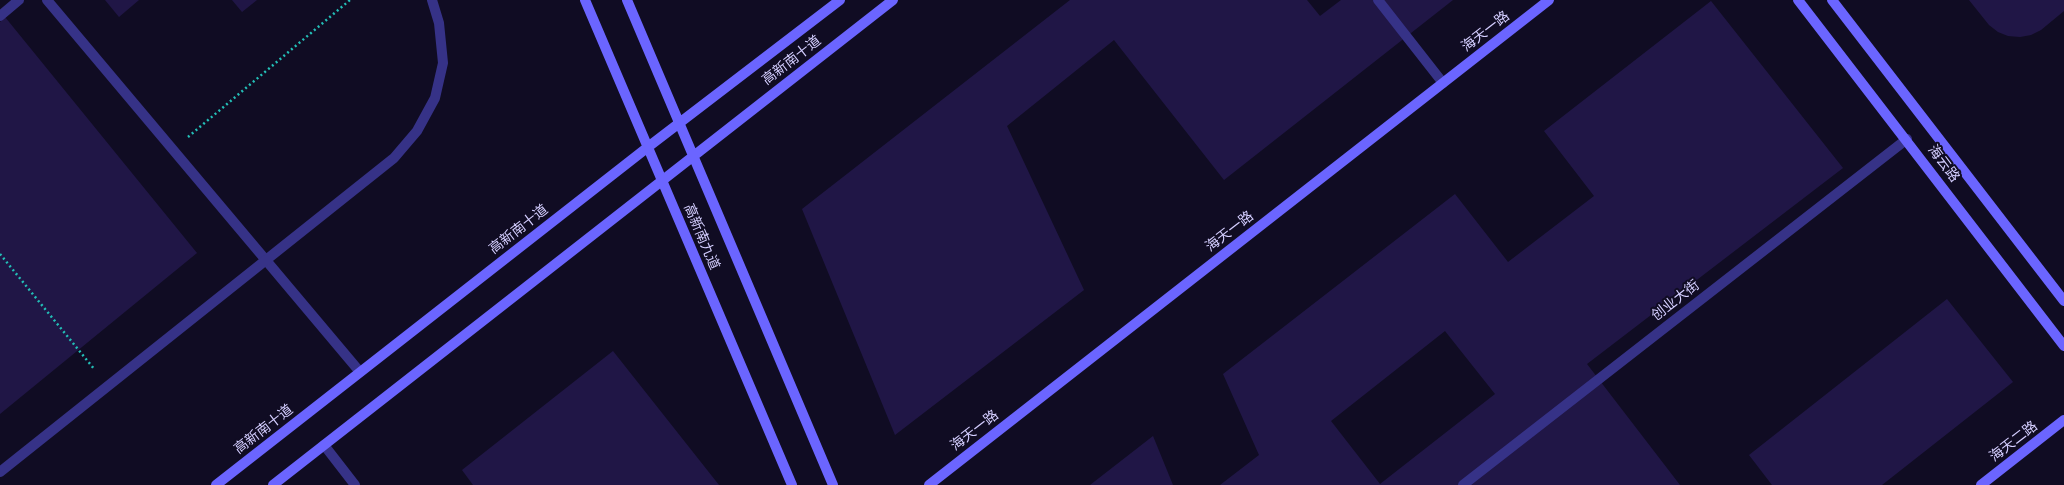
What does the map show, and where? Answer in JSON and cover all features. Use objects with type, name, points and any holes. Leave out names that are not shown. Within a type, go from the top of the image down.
[{"type":"street","points":[[0,16],[19,0]]},
{"type":"street","points":[[47,0],[174,149],[360,372]]},
{"type":"street","points":[[0,472],[394,158],[417,131],[435,98],[443,63],[439,23],[432,0]]},
{"type":"street","name":"高新南九道","points":[[585,0],[792,485]]},
{"type":"street","name":"高新南九道","points":[[627,0],[833,485]]},
{"type":"street","name":"高新南十道","points":[[216,485],[648,147],[840,0]]},
{"type":"street","name":"高新南十道","points":[[273,485],[893,0]]},
{"type":"street","points":[[1378,0],[1443,83]]},
{"type":"street","name":"海天一路","points":[[929,485],[1549,0]]},
{"type":"street","name":"海云路","points":[[1798,0],[1907,139],[2064,346]]},
{"type":"street","name":"海云路","points":[[1832,0],[2064,301]]},
{"type":"street","name":"创业大街","points":[[1463,485],[1907,139]]},
{"type":"street","name":"海天二路","points":[[1981,485],[2064,420]]},
{"type":"street","points":[[324,445],[355,485]]},
{"type":"path","points":[[174,149],[350,0]]},
{"type":"path","points":[[0,254],[108,386]]},
{"type":"building","points":[[105,0],[139,0],[119,17]]},
{"type":"building","points":[[232,0],[257,0],[242,12]]},
{"type":"building","points":[[1070,0],[1307,0],[1320,16],[1341,0],[1453,0],[1224,180],[1114,40],[1007,126],[1084,290],[895,435],[802,209]]},
{"type":"building","points":[[1969,0],[2064,0],[2064,11],[2041,30],[2031,35],[2020,37],[2008,36],[1998,32],[1989,25]]},
{"type":"building","points":[[1711,1],[1843,168],[1587,364],[1680,485],[1220,485],[1259,455],[1223,374],[1455,194],[1508,262],[1594,196],[1544,131]],"holes":[[[1445,331],[1495,394],[1380,484],[1331,421]]]},
{"type":"building","points":[[5,17],[197,253],[0,414],[0,22]]},
{"type":"building","points":[[1947,299],[2013,382],[1882,485],[1772,485],[1749,455]]},
{"type":"building","points":[[613,351],[719,485],[473,485],[462,470]]},
{"type":"building","points":[[1153,436],[1173,485],[1090,485]]}]
